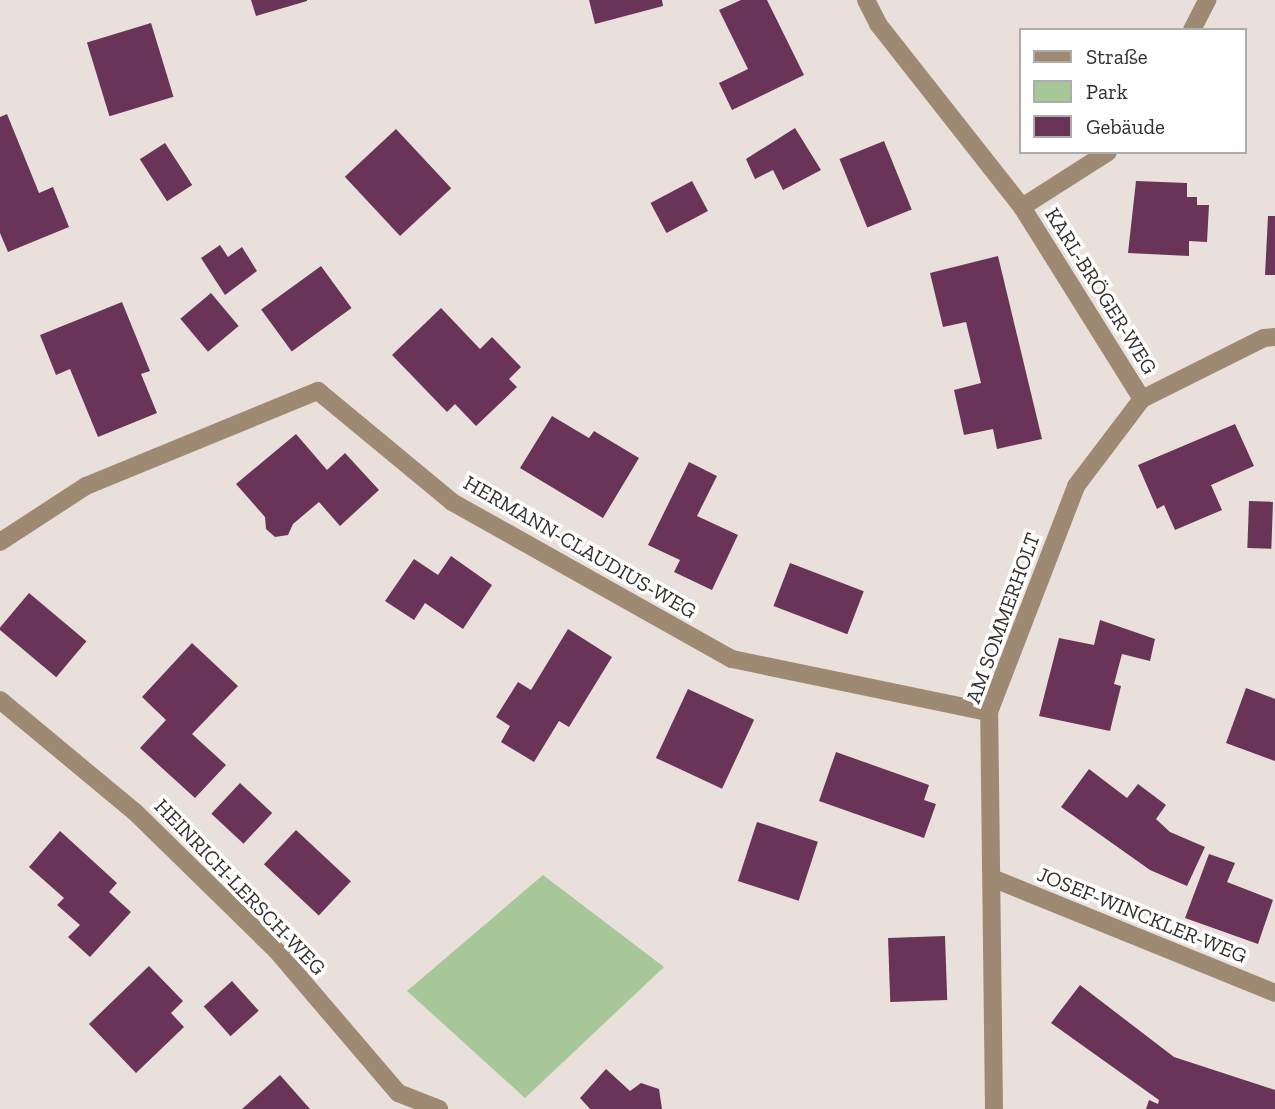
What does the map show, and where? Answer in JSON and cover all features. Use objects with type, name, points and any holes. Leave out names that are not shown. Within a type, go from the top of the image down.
[{"type":"street","name":"KARL-BRÖGER-WEG","points":[[866,0],[878,24],[1022,207],[1142,399]]},
{"type":"street","points":[[1193,28],[1207,0]]},
{"type":"street","name":"KARL-BRÖGER-WEG","points":[[1022,207],[1105,154]]},
{"type":"street","name":"AM SOMMERHOLT","points":[[995,1109],[989,712],[1076,486],[1142,399],[1264,338],[1275,337]]},
{"type":"street","name":"HERMANN-CLAUDIUS-WEG","points":[[0,542],[86,486],[318,391],[452,502],[732,659],[989,712]]},
{"type":"street","name":"HEINRICH-LERSCH-WEG","points":[[0,701],[17,710],[135,812],[267,941],[398,1093],[439,1109]]},
{"type":"street","name":"JOSEF-WINCKLER-WEG","points":[[992,878],[1275,993]]},
{"type":"green space","points":[[543,875],[664,967],[525,1098],[407,991]]},
{"type":"building","points":[[251,0],[307,0],[307,1],[256,16]]},
{"type":"building","points":[[589,0],[662,0],[663,6],[595,24]]},
{"type":"building","points":[[741,0],[767,0],[804,75],[732,110],[719,83],[748,69],[719,10]]},
{"type":"building","points":[[151,23],[174,97],[109,116],[87,43]]},
{"type":"building","points":[[7,114],[39,193],[53,187],[69,227],[8,252],[0,233],[0,117]]},
{"type":"building","points":[[795,128],[821,170],[783,190],[773,170],[755,179],[746,159]]},
{"type":"building","points":[[396,129],[451,188],[400,236],[345,177]]},
{"type":"building","points":[[884,141],[912,210],[867,228],[839,159]]},
{"type":"building","points":[[165,143],[192,185],[167,201],[140,159]]},
{"type":"building","points":[[692,181],[708,211],[666,233],[651,203]]},
{"type":"building","points":[[1136,181],[1187,183],[1187,197],[1197,197],[1197,205],[1209,205],[1207,242],[1189,241],[1189,256],[1128,253]]},
{"type":"building","points":[[1268,216],[1275,216],[1275,275],[1265,275]]},
{"type":"building","points":[[220,245],[228,257],[242,247],[257,271],[225,295],[201,258]]},
{"type":"building","points":[[998,256],[1042,439],[997,449],[993,429],[964,435],[954,390],[981,383],[966,322],[943,327],[930,273]]},
{"type":"building","points":[[321,266],[352,308],[292,352],[261,309]]},
{"type":"building","points":[[211,293],[239,326],[208,352],[180,319]]},
{"type":"building","points":[[122,302],[150,371],[141,374],[157,413],[98,437],[70,369],[56,375],[40,335]]},
{"type":"building","points":[[441,308],[480,349],[492,337],[521,367],[509,379],[517,387],[476,426],[455,404],[447,412],[392,355]]},
{"type":"building","points":[[552,416],[589,438],[594,431],[639,458],[603,518],[520,468]]},
{"type":"building","points":[[1235,424],[1254,466],[1211,485],[1222,510],[1175,530],[1164,505],[1157,509],[1138,465]]},
{"type":"building","points":[[296,434],[327,470],[345,453],[379,490],[340,526],[319,502],[293,524],[288,535],[275,537],[266,529],[265,517],[236,484]]},
{"type":"building","points":[[689,462],[717,476],[697,516],[738,535],[712,590],[674,572],[680,560],[648,545]]},
{"type":"building","points":[[1249,501],[1273,502],[1271,549],[1247,548]]},
{"type":"building","points":[[451,556],[492,585],[463,629],[425,603],[414,620],[385,601],[414,559],[438,575]]},
{"type":"building","points":[[790,563],[864,591],[847,634],[774,606]]},
{"type":"building","points":[[29,593],[86,641],[56,677],[0,630]]},
{"type":"building","points":[[1100,620],[1155,639],[1150,661],[1122,654],[1114,684],[1121,686],[1110,731],[1039,716],[1059,638],[1094,645]]},
{"type":"building","points":[[568,629],[612,657],[569,727],[559,721],[534,762],[501,742],[510,726],[496,717],[518,682],[531,690]]},
{"type":"building","points":[[192,643],[238,686],[192,734],[226,765],[195,798],[140,748],[166,720],[142,697]]},
{"type":"building","points":[[1246,688],[1275,699],[1275,761],[1226,743]]},
{"type":"building","points":[[688,689],[754,720],[722,789],[656,758]]},
{"type":"building","points":[[836,752],[929,785],[924,800],[936,804],[924,838],[819,801]]},
{"type":"building","points":[[1089,769],[1127,798],[1138,784],[1166,805],[1156,819],[1170,832],[1205,847],[1187,886],[1150,870],[1061,807]]},
{"type":"building","points":[[240,783],[272,813],[244,844],[211,814]]},
{"type":"building","points":[[757,822],[818,842],[799,901],[738,881]]},
{"type":"building","points":[[296,830],[351,881],[319,916],[264,864]]},
{"type":"building","points":[[60,831],[117,883],[109,892],[131,912],[90,957],[68,937],[80,925],[57,905],[64,898],[29,867]]},
{"type":"building","points":[[1209,854],[1235,863],[1227,882],[1273,900],[1258,944],[1185,918]]},
{"type":"building","points":[[945,936],[947,1000],[890,1002],[888,938]]},
{"type":"building","points":[[149,966],[183,1001],[171,1013],[184,1027],[136,1073],[89,1024]]},
{"type":"building","points":[[232,981],[259,1011],[231,1036],[204,1006]]},
{"type":"building","points":[[1080,985],[1174,1057],[1275,1090],[1275,1109],[1146,1109],[1149,1100],[1158,1104],[1159,1100],[1051,1023]]},
{"type":"building","points":[[606,1069],[630,1091],[641,1083],[659,1089],[662,1109],[590,1109],[580,1098]]},
{"type":"building","points":[[280,1075],[310,1109],[242,1109]]}]
